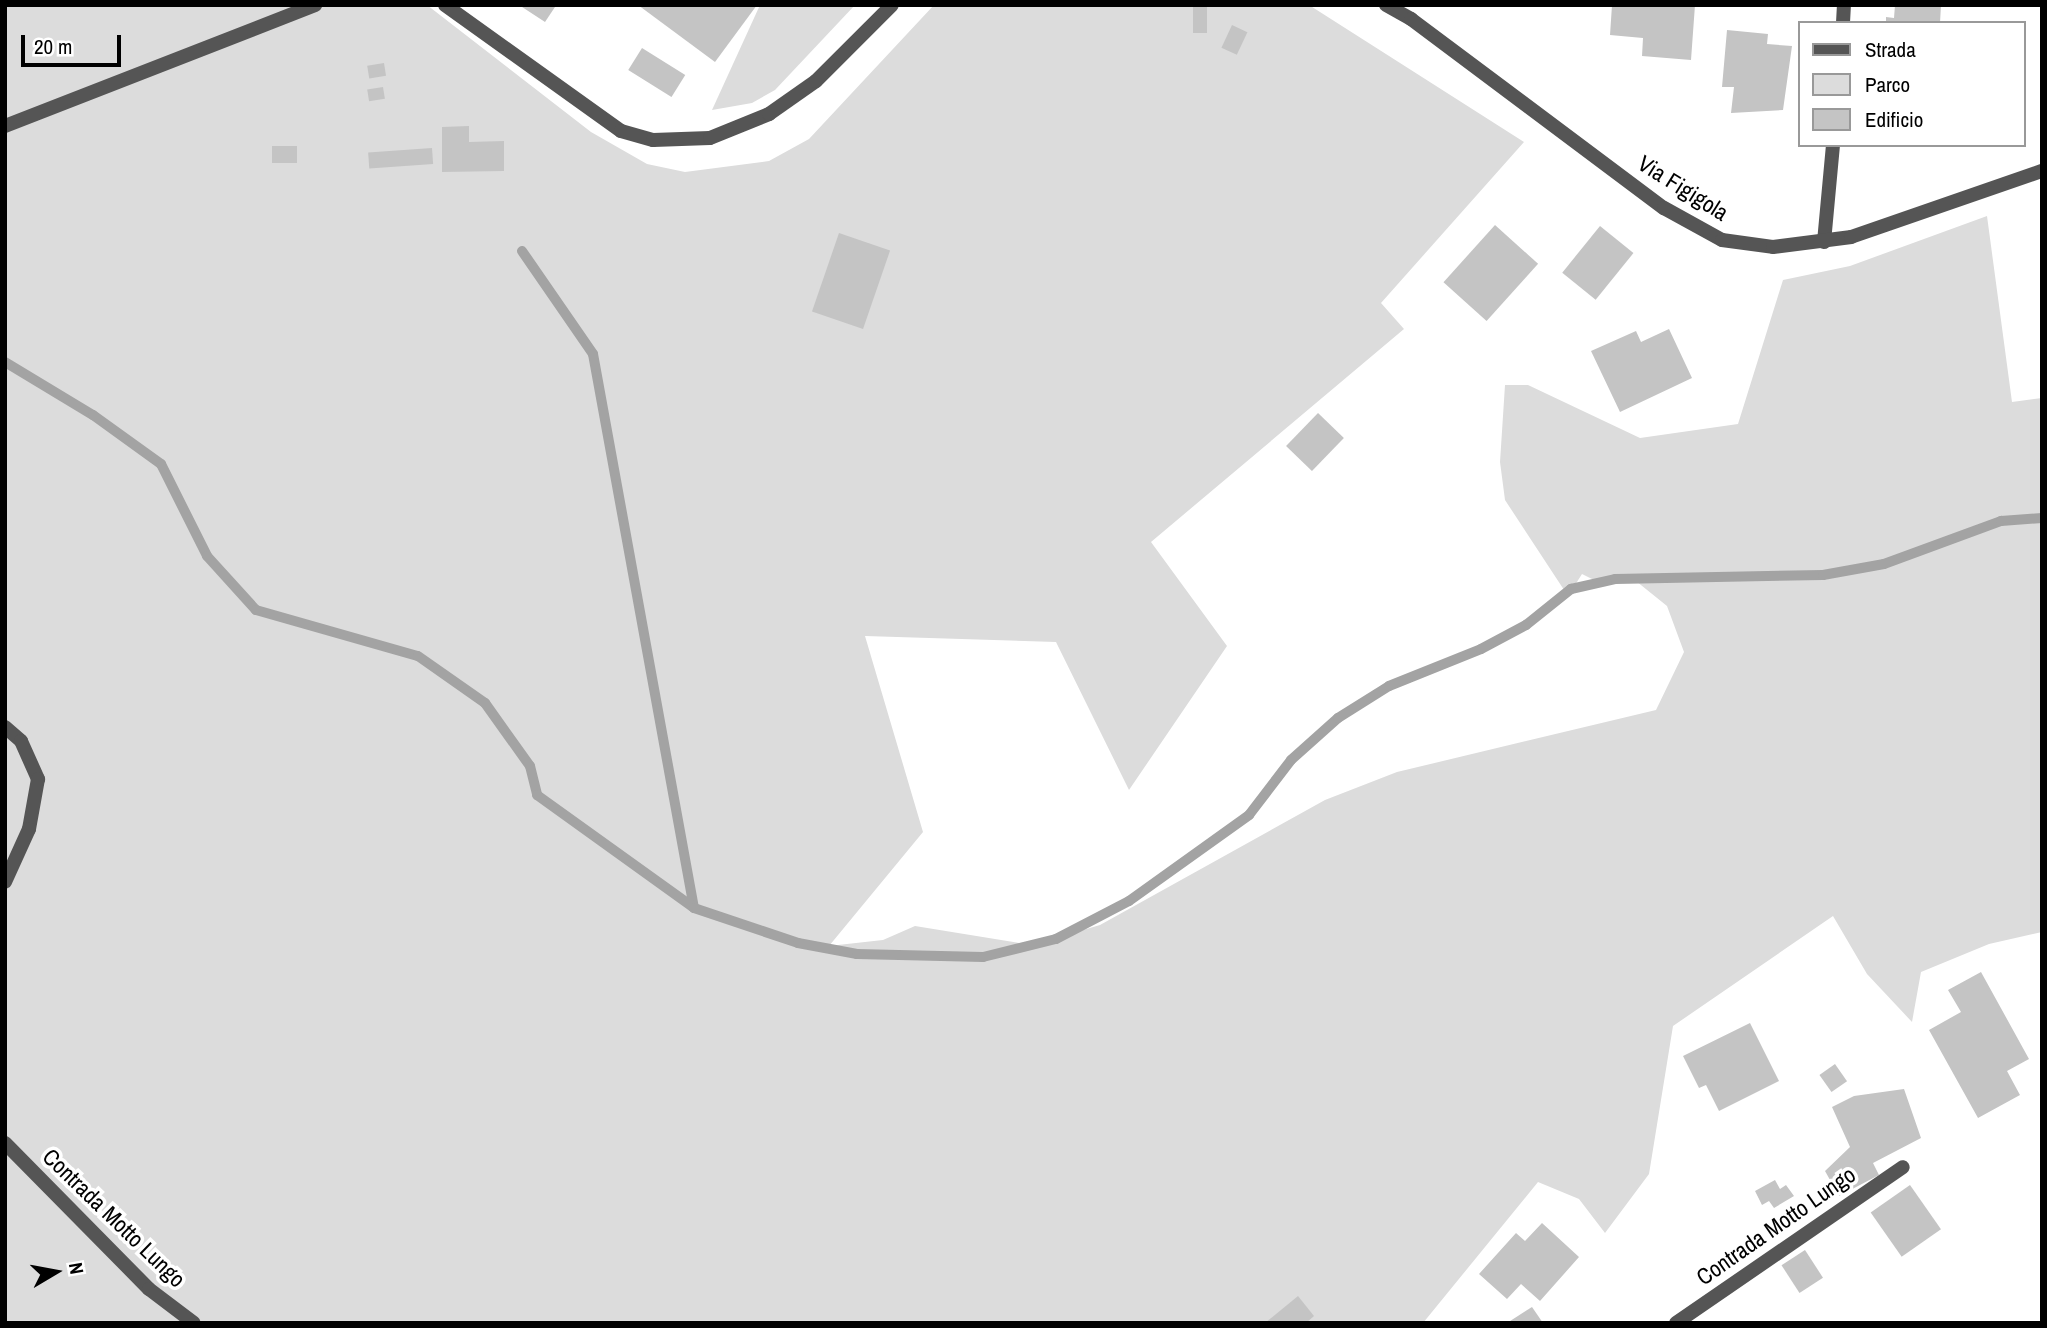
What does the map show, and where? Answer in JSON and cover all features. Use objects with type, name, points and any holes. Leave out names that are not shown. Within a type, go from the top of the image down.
[{"type":"street","points":[[5,126],[315,5]]},
{"type":"street","points":[[445,5],[621,131],[653,140],[710,138],[769,114],[816,81],[892,5]]},
{"type":"street","name":"Via Figigola","points":[[1386,5],[1411,19],[1664,208],[1722,240],[1773,247],[1850,237],[2042,171]]},
{"type":"street","points":[[1824,242],[1833,147]]},
{"type":"street","points":[[5,727],[21,741],[38,779],[29,829],[5,881]]},
{"type":"street","name":"Contrada Motto Lungo","points":[[5,1143],[149,1289],[194,1323]]},
{"type":"street","name":"Contrada Motto Lungo","points":[[1676,1323],[1903,1167]]},
{"type":"green space","points":[[5,5],[427,5],[591,132],[647,164],[685,172],[769,161],[809,139],[934,5],[1309,5],[1524,142],[1381,303],[1404,329],[1151,542],[1227,646],[1129,790],[1056,642],[865,636],[923,832],[829,946],[883,940],[915,926],[1032,945],[1100,925],[1325,800],[1397,772],[1656,710],[1684,652],[1667,606],[1631,577],[1598,582],[1582,574],[1568,596],[1505,500],[1500,462],[1505,385],[1528,385],[1640,438],[1738,424],[1783,280],[1850,266],[1987,216],[2012,402],[2042,398],[2042,932],[1989,944],[1921,972],[1912,1022],[1867,974],[1833,916],[1673,1026],[1649,1174],[1605,1233],[1579,1199],[1538,1182],[1423,1323],[5,1323]]},
{"type":"green space","points":[[760,5],[855,5],[775,90],[752,103],[712,110]]},
{"type":"building","points":[[519,5],[553,5],[555,7],[545,22]]},
{"type":"building","points":[[638,5],[757,5],[715,62]]},
{"type":"building","points":[[1193,5],[1207,5],[1207,33],[1193,33]]},
{"type":"building","points":[[1612,5],[1695,5],[1691,60],[1642,56],[1643,38],[1610,35]]},
{"type":"building","points":[[1895,5],[1941,5],[1940,21],[1886,21],[1886,17],[1894,18]]},
{"type":"building","points":[[1232,25],[1247,32],[1237,55],[1221,48]]},
{"type":"building","points":[[1727,30],[1768,34],[1767,44],[1792,46],[1783,110],[1731,113],[1734,87],[1722,87]]},
{"type":"building","points":[[642,48],[685,75],[671,97],[628,70]]},
{"type":"building","points":[[384,63],[386,76],[369,78],[367,66]]},
{"type":"building","points":[[383,87],[385,99],[369,101],[367,90]]},
{"type":"building","points":[[469,126],[469,142],[504,141],[504,171],[442,172],[442,127]]},
{"type":"building","points":[[272,146],[297,146],[297,163],[272,163]]},
{"type":"building","points":[[432,148],[433,164],[369,168],[368,152]]},
{"type":"building","points":[[1495,225],[1538,264],[1487,321],[1443,282]]},
{"type":"building","points":[[1600,226],[1633,253],[1596,300],[1562,273]]},
{"type":"building","points":[[839,233],[890,251],[863,329],[812,311]]},
{"type":"building","points":[[1669,329],[1692,378],[1620,412],[1591,351],[1636,331],[1641,342]]},
{"type":"building","points":[[1318,413],[1344,438],[1312,471],[1286,446]]},
{"type":"building","points":[[1981,972],[2029,1059],[2007,1071],[2020,1095],[1978,1118],[1929,1030],[1961,1012],[1948,990]]},
{"type":"building","points":[[1750,1023],[1779,1081],[1719,1111],[1706,1085],[1699,1088],[1683,1056]]},
{"type":"building","points":[[1835,1064],[1847,1081],[1831,1092],[1819,1075]]},
{"type":"building","points":[[1904,1089],[1921,1138],[1873,1163],[1879,1175],[1839,1196],[1825,1171],[1850,1147],[1832,1107],[1854,1096]]},
{"type":"building","points":[[1775,1180],[1780,1189],[1786,1185],[1794,1196],[1774,1208],[1769,1201],[1762,1205],[1755,1191]]},
{"type":"building","points":[[1910,1185],[1941,1229],[1902,1257],[1871,1213]]},
{"type":"building","points":[[1542,1223],[1579,1257],[1540,1301],[1521,1284],[1507,1299],[1479,1274],[1516,1233],[1525,1241]]},
{"type":"building","points":[[1805,1250],[1823,1278],[1799,1293],[1782,1265]]},
{"type":"building","points":[[1298,1296],[1314,1316],[1306,1323],[1265,1323]]},
{"type":"building","points":[[1532,1307],[1543,1323],[1507,1323]]},
{"type":"waterway","points":[[522,251],[593,354],[694,908]]},
{"type":"waterway","points":[[5,362],[93,415],[161,464],[207,556],[256,610],[418,656],[485,703],[530,766],[537,795],[694,908],[798,943],[857,954],[983,957],[1056,939],[1129,901],[1249,815],[1291,760],[1338,718],[1389,686],[1481,649],[1526,625],[1571,589],[1615,579],[1823,575],[1884,564],[2001,521],[2042,518]]}]
